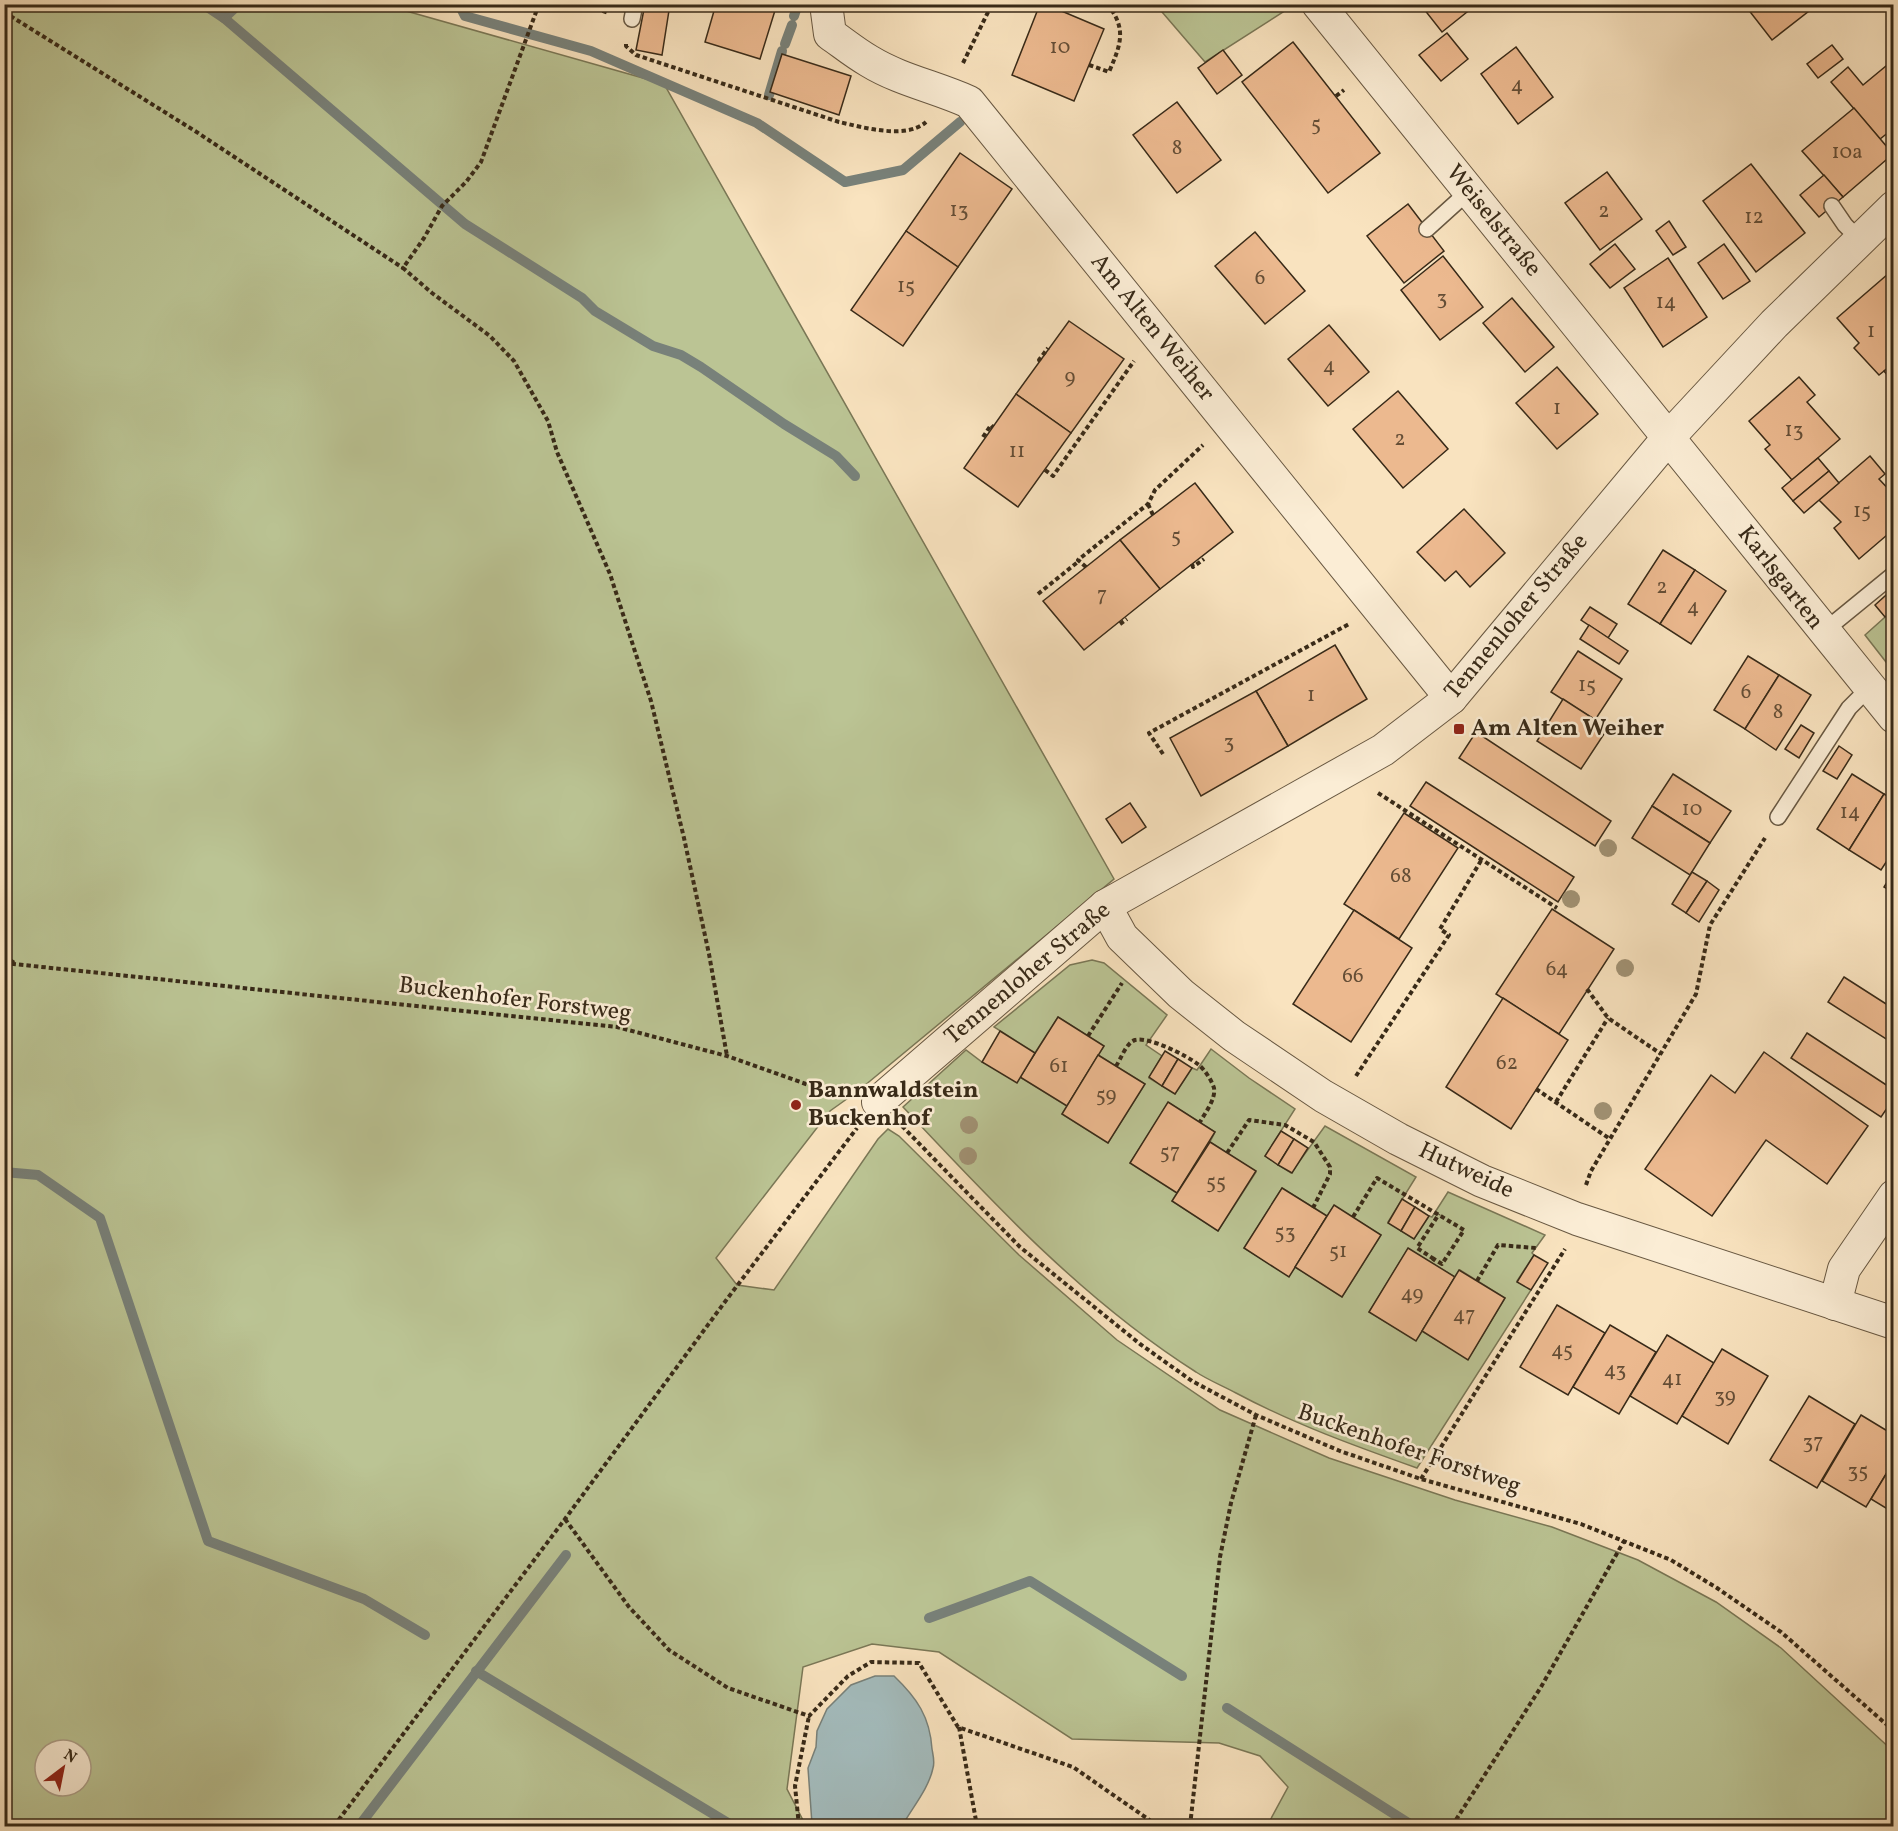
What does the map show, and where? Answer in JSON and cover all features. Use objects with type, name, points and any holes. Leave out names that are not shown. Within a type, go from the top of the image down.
[{"type":"street","name":"Am Alten Weiher","points":[[826,4],[831,34],[850,48],[869,61],[898,75],[948,92],[969,102],[1451,698]]},
{"type":"street","name":"Weiselstraße","points":[[1318,4],[1668,438]]},
{"type":"street","name":"Tennenloher Straße","points":[[878,1101],[1105,906],[1383,750],[1451,698],[1668,438],[1774,324],[1860,240],[1891,217]]},
{"type":"street","name":"Karlsgarten","points":[[1668,438],[1893,717]]},
{"type":"street","name":"Hutweide","points":[[1105,906],[1122,937],[1180,994],[1234,1036],[1323,1096],[1398,1139],[1482,1181],[1576,1219],[1893,1323]]},
{"type":"street","points":[[1834,1304],[1844,1269],[1893,1196]]},
{"type":"lane","points":[[1427,229],[1469,191]]},
{"type":"lane","points":[[1832,206],[1845,225],[1860,240]]},
{"type":"lane","points":[[1823,632],[1893,574]]},
{"type":"lane","points":[[1778,817],[1849,708],[1869,688]]},
{"type":"path","points":[[403,268],[424,238],[442,206],[466,182],[481,162],[539,4]]},
{"type":"path","points":[[581,4],[634,12],[626,45],[636,55],[839,122],[870,129],[899,131],[922,125],[944,104],[992,4]]},
{"type":"path","points":[[1089,65],[1109,72],[1119,50],[1122,33],[1107,4]]},
{"type":"path","points":[[4,12],[195,131],[403,268],[432,293],[490,336],[514,361],[548,421],[557,452],[610,574],[651,700],[709,954],[727,1056]]},
{"type":"path","points":[[1040,361],[1048,348]]},
{"type":"path","points":[[1045,470],[1053,476],[1139,353]]},
{"type":"path","points":[[983,437],[991,425],[993,427]]},
{"type":"path","points":[[1038,594],[1148,504],[1155,490],[1209,440]]},
{"type":"path","points":[[1148,504],[1153,515]]},
{"type":"path","points":[[1192,564],[1193,567],[1204,559]]},
{"type":"path","points":[[1079,561],[1086,567]]},
{"type":"path","points":[[1120,624],[1127,619]]},
{"type":"path","points":[[1162,754],[1149,734],[1353,622]]},
{"type":"path","points":[[1375,791],[1557,908]]},
{"type":"path","points":[[1421,1479],[1571,1240],[1591,1172],[1696,994],[1710,925],[1778,817]]},
{"type":"path","points":[[1354,1079],[1449,935],[1440,929],[1482,859]]},
{"type":"path","points":[[4,956],[17,964]]},
{"type":"path","name":"Buckenhofer Forstweg","points":[[4,963],[617,1027],[727,1056],[834,1094],[878,1101],[1028,1254],[1140,1344],[1192,1381],[1256,1415],[1341,1451],[1421,1479],[1581,1524],[1671,1560],[1781,1632],[1893,1731]]},
{"type":"path","points":[[1088,1036],[1125,979]]},
{"type":"path","points":[[1587,989],[1608,1018],[1661,1054]]},
{"type":"path","points":[[1556,1102],[1608,1018]]},
{"type":"path","points":[[1116,1066],[1129,1044],[1141,1040],[1178,1052],[1200,1066],[1214,1090],[1212,1100],[1200,1122]]},
{"type":"path","points":[[1536,1089],[1610,1139]]},
{"type":"path","points":[[334,1827],[727,1299],[878,1101]]},
{"type":"path","points":[[1227,1153],[1249,1120],[1285,1125],[1314,1142],[1330,1167],[1330,1174],[1313,1208]]},
{"type":"path","points":[[1353,1217],[1377,1178],[1439,1214],[1464,1230],[1442,1264],[1433,1261],[1418,1248],[1439,1214]]},
{"type":"path","points":[[1477,1281],[1498,1245],[1536,1248]]},
{"type":"path","points":[[1191,1827],[1220,1557],[1231,1503],[1256,1415]]},
{"type":"path","points":[[565,1519],[629,1607],[669,1650],[728,1688],[809,1716]]},
{"type":"path","points":[[1452,1827],[1541,1687],[1624,1541]]},
{"type":"path","points":[[799,1827],[795,1786],[809,1716],[848,1676],[871,1662],[920,1663],[958,1726],[977,1827]]},
{"type":"path","points":[[958,1726],[1073,1767],[1158,1827]]},
{"type":"green space","points":[[5,4],[385,5],[664,84],[1114,879],[858,1091],[830,1111],[716,1258],[737,1285],[774,1290],[878,1139],[888,1129],[899,1136],[1019,1255],[1117,1340],[1220,1410],[1329,1458],[1455,1500],[1552,1527],[1638,1560],[1716,1602],[1781,1648],[1894,1752],[1893,1826],[1267,1826],[1288,1787],[1260,1756],[1219,1743],[1072,1739],[939,1652],[872,1644],[803,1667],[787,1789],[806,1826],[5,1826]]},
{"type":"green space","points":[[1156,5],[1294,5],[1205,62]]},
{"type":"green space","points":[[1893,610],[1893,671],[1865,635]]},
{"type":"green space","points":[[1092,960],[1104,963],[1167,1015],[1146,1045],[1162,1056],[1149,1078],[1175,1094],[1192,1068],[1197,1070],[1211,1049],[1295,1109],[1265,1156],[1291,1173],[1325,1126],[1416,1177],[1388,1222],[1414,1239],[1448,1192],[1545,1235],[1517,1281],[1531,1290],[1417,1468],[1280,1415],[1205,1378],[1155,1344],[1116,1314],[1041,1249],[903,1107],[966,1050],[982,1062],[1020,1077],[1067,1106],[1062,1114],[1108,1143],[1145,1084],[1098,1055],[1104,1046],[1058,1017],[1035,1053],[994,1027],[1070,965]],"holes":[[[1169,1103],[1215,1132],[1210,1142],[1256,1172],[1218,1231],[1172,1201],[1177,1193],[1130,1163]],[[1282,1188],[1327,1216],[1334,1206],[1381,1235],[1342,1297],[1295,1267],[1289,1276],[1244,1248]],[[1408,1249],[1455,1277],[1460,1270],[1505,1298],[1468,1359],[1422,1331],[1416,1340],[1369,1312]]]},
{"type":"water","points":[[875,1676],[894,1676],[916,1700],[931,1738],[934,1766],[931,1775],[902,1826],[815,1826],[812,1824],[808,1768],[816,1747],[817,1731],[827,1709],[851,1685]]},
{"type":"building","points":[[645,4],[670,4],[662,55],[636,50]]},
{"type":"building","points":[[716,4],[777,4],[760,59],[705,42]]},
{"type":"building","points":[[1040,4],[1045,4],[1104,29],[1074,101],[1012,75]]},
{"type":"building","points":[[1420,4],[1477,4],[1442,32]]},
{"type":"building","points":[[1744,4],[1818,4],[1772,40]]},
{"type":"building","points":[[1447,33],[1468,59],[1441,81],[1419,55]]},
{"type":"building","points":[[1293,42],[1380,153],[1328,193],[1242,82]]},
{"type":"building","points":[[1832,45],[1843,59],[1818,78],[1807,64]]},
{"type":"building","points":[[1516,47],[1553,97],[1518,124],[1481,74]]},
{"type":"building","points":[[1223,50],[1242,75],[1217,94],[1198,68]]},
{"type":"building","points":[[782,54],[851,76],[839,115],[770,92]]},
{"type":"building","points":[[1892,61],[1894,128],[1880,139],[1831,82],[1848,67],[1863,85]]},
{"type":"building","points":[[1177,102],[1221,160],[1177,193],[1133,135]]},
{"type":"building","points":[[1854,108],[1893,154],[1843,197],[1802,151]]},
{"type":"building","points":[[960,153],[1012,189],[958,267],[906,231]]},
{"type":"building","points":[[1751,164],[1805,233],[1756,272],[1703,201]]},
{"type":"building","points":[[1607,172],[1642,219],[1600,250],[1565,203]]},
{"type":"building","points":[[1824,175],[1843,197],[1819,217],[1800,195]]},
{"type":"building","points":[[1408,204],[1444,251],[1404,283],[1367,236]]},
{"type":"building","points":[[1669,221],[1686,247],[1673,255],[1656,231]]},
{"type":"building","points":[[906,231],[958,267],[903,346],[851,310]]},
{"type":"building","points":[[1255,232],[1305,291],[1265,324],[1215,266]]},
{"type":"building","points":[[1615,244],[1635,269],[1610,288],[1590,264]]},
{"type":"building","points":[[1724,244],[1750,281],[1723,299],[1698,263]]},
{"type":"building","points":[[1443,256],[1483,307],[1440,340],[1401,290]]},
{"type":"building","points":[[1668,258],[1707,317],[1663,347],[1624,288]]},
{"type":"building","points":[[1888,274],[1894,280],[1894,363],[1879,375],[1854,348],[1859,343],[1837,318]]},
{"type":"building","points":[[1512,298],[1554,347],[1525,372],[1483,323]]},
{"type":"building","points":[[1069,321],[1124,359],[1071,433],[1016,394]]},
{"type":"building","points":[[1329,325],[1369,372],[1328,406],[1288,359]]},
{"type":"building","points":[[1894,363],[1894,383],[1884,371]]},
{"type":"building","points":[[1557,367],[1598,414],[1557,449],[1516,403]]},
{"type":"building","points":[[1799,377],[1815,395],[1807,402],[1840,439],[1792,480],[1765,449],[1770,445],[1749,421]]},
{"type":"building","points":[[1398,391],[1448,449],[1403,488],[1353,429]]},
{"type":"building","points":[[1016,394],[1071,433],[1018,507],[964,468]]},
{"type":"building","points":[[1870,456],[1885,474],[1879,479],[1894,495],[1894,529],[1859,559],[1834,528],[1841,522],[1819,500]]},
{"type":"building","points":[[1818,458],[1829,471],[1793,501],[1782,488]]},
{"type":"building","points":[[1829,471],[1839,483],[1804,513],[1793,501]]},
{"type":"building","points":[[1195,483],[1233,532],[1160,589],[1120,540]]},
{"type":"building","points":[[1464,509],[1505,553],[1470,587],[1456,571],[1445,581],[1417,552]]},
{"type":"building","points":[[1120,540],[1160,589],[1084,650],[1043,601]]},
{"type":"building","points":[[1663,550],[1695,570],[1660,624],[1628,604]]},
{"type":"building","points":[[1695,570],[1726,591],[1691,644],[1660,624]]},
{"type":"building","points":[[1894,588],[1894,610],[1885,617],[1875,605]]},
{"type":"building","points":[[1590,607],[1617,624],[1608,638],[1581,620]]},
{"type":"building","points":[[1589,625],[1628,651],[1619,664],[1580,639]]},
{"type":"building","points":[[1335,645],[1367,699],[1288,746],[1256,691]]},
{"type":"building","points":[[1578,651],[1622,679],[1595,720],[1551,692]]},
{"type":"building","points":[[1748,656],[1779,675],[1745,729],[1714,710]]},
{"type":"building","points":[[1779,675],[1811,695],[1776,750],[1745,729]]},
{"type":"building","points":[[1256,691],[1288,746],[1201,796],[1170,738]]},
{"type":"building","points":[[1563,699],[1608,728],[1581,769],[1537,741]]},
{"type":"building","points":[[1801,725],[1814,733],[1799,758],[1785,749]]},
{"type":"building","points":[[1476,732],[1611,821],[1595,846],[1459,758]]},
{"type":"building","points":[[1839,746],[1852,755],[1837,779],[1823,771]]},
{"type":"building","points":[[1673,774],[1731,811],[1710,843],[1652,806]]},
{"type":"building","points":[[1852,774],[1884,794],[1849,850],[1817,829]]},
{"type":"building","points":[[1426,782],[1574,877],[1558,902],[1410,806]]},
{"type":"building","points":[[1884,794],[1894,800],[1894,850],[1881,870],[1849,850]]},
{"type":"building","points":[[1130,803],[1146,827],[1122,843],[1106,819]]},
{"type":"building","points":[[1652,806],[1710,843],[1690,875],[1632,838]]},
{"type":"building","points":[[1404,813],[1458,848],[1399,939],[1344,904]]},
{"type":"building","points":[[1894,871],[1894,893],[1884,887]]},
{"type":"building","points":[[1692,872],[1707,881],[1686,913],[1672,904]]},
{"type":"building","points":[[1707,881],[1719,890],[1699,922],[1686,913]]},
{"type":"building","points":[[1552,909],[1614,949],[1559,1034],[1496,994]]},
{"type":"building","points":[[1354,910],[1412,948],[1351,1042],[1293,1004]]},
{"type":"building","points":[[1844,977],[1894,1009],[1894,1044],[1828,1002]]},
{"type":"building","points":[[1503,998],[1568,1040],[1511,1129],[1446,1087]]},
{"type":"building","points":[[1058,1017],[1104,1046],[1067,1106],[1020,1077]]},
{"type":"building","points":[[1000,1031],[1035,1053],[1017,1083],[982,1062]]},
{"type":"building","points":[[1807,1033],[1894,1090],[1894,1098],[1881,1117],[1791,1058]]},
{"type":"building","points":[[1165,1051],[1178,1059],[1162,1086],[1149,1077]]},
{"type":"building","points":[[1764,1052],[1868,1126],[1827,1184],[1766,1140],[1712,1216],[1645,1169],[1711,1075],[1735,1093]]},
{"type":"building","points":[[1098,1055],[1145,1084],[1108,1143],[1062,1114]]},
{"type":"building","points":[[1178,1059],[1192,1068],[1175,1094],[1162,1086]]},
{"type":"building","points":[[1168,1102],[1215,1132],[1177,1193],[1130,1163]]},
{"type":"building","points":[[1281,1131],[1294,1139],[1278,1165],[1265,1156]]},
{"type":"building","points":[[1294,1139],[1308,1148],[1292,1173],[1278,1165]]},
{"type":"building","points":[[1210,1142],[1256,1171],[1218,1231],[1172,1201]]},
{"type":"building","points":[[1282,1188],[1327,1216],[1289,1277],[1244,1248]]},
{"type":"building","points":[[1402,1199],[1415,1207],[1401,1231],[1388,1223]]},
{"type":"building","points":[[1334,1205],[1381,1235],[1342,1297],[1295,1267]]},
{"type":"building","points":[[1415,1207],[1429,1216],[1414,1239],[1401,1231]]},
{"type":"building","points":[[1408,1248],[1455,1277],[1416,1341],[1369,1312]]},
{"type":"building","points":[[1534,1255],[1548,1263],[1531,1290],[1517,1282]]},
{"type":"building","points":[[1459,1270],[1505,1298],[1468,1360],[1422,1331]]},
{"type":"building","points":[[1557,1305],[1605,1333],[1568,1395],[1520,1367]]},
{"type":"building","points":[[1610,1325],[1656,1352],[1619,1414],[1573,1387]]},
{"type":"building","points":[[1667,1335],[1714,1363],[1677,1424],[1630,1396]]},
{"type":"building","points":[[1722,1349],[1768,1376],[1728,1444],[1682,1416]]},
{"type":"building","points":[[1809,1396],[1855,1424],[1817,1488],[1770,1460]]},
{"type":"building","points":[[1861,1415],[1894,1435],[1894,1461],[1866,1507],[1822,1481]]},
{"type":"building","points":[[1894,1461],[1894,1513],[1871,1499]]},
{"type":"waterway","points":[[203,4],[224,18],[239,4]]},
{"type":"waterway","points":[[459,4],[465,16],[591,51],[757,123],[845,182],[903,170],[960,122]]},
{"type":"waterway","points":[[794,16],[798,4]]},
{"type":"waterway","points":[[224,18],[465,224],[582,298],[595,311],[653,346],[681,355],[701,367],[784,424],[836,456],[855,476]]},
{"type":"waterway","points":[[785,44],[792,25]]},
{"type":"waterway","points":[[769,95],[782,51]]},
{"type":"waterway","points":[[4,1172],[38,1175],[100,1218],[208,1541],[364,1599],[425,1635]]},
{"type":"waterway","points":[[359,1826],[566,1555]]},
{"type":"waterway","points":[[929,1618],[1030,1581],[1182,1676]]},
{"type":"waterway","points":[[476,1671],[733,1826]]},
{"type":"waterway","points":[[1227,1708],[1413,1826]]},
{"type":"place","name":"Am Alten Weiher","points":[[1459,729]]},
{"type":"place","name":"Bannwaldstein Buckenhof","points":[[796,1105]]}]
